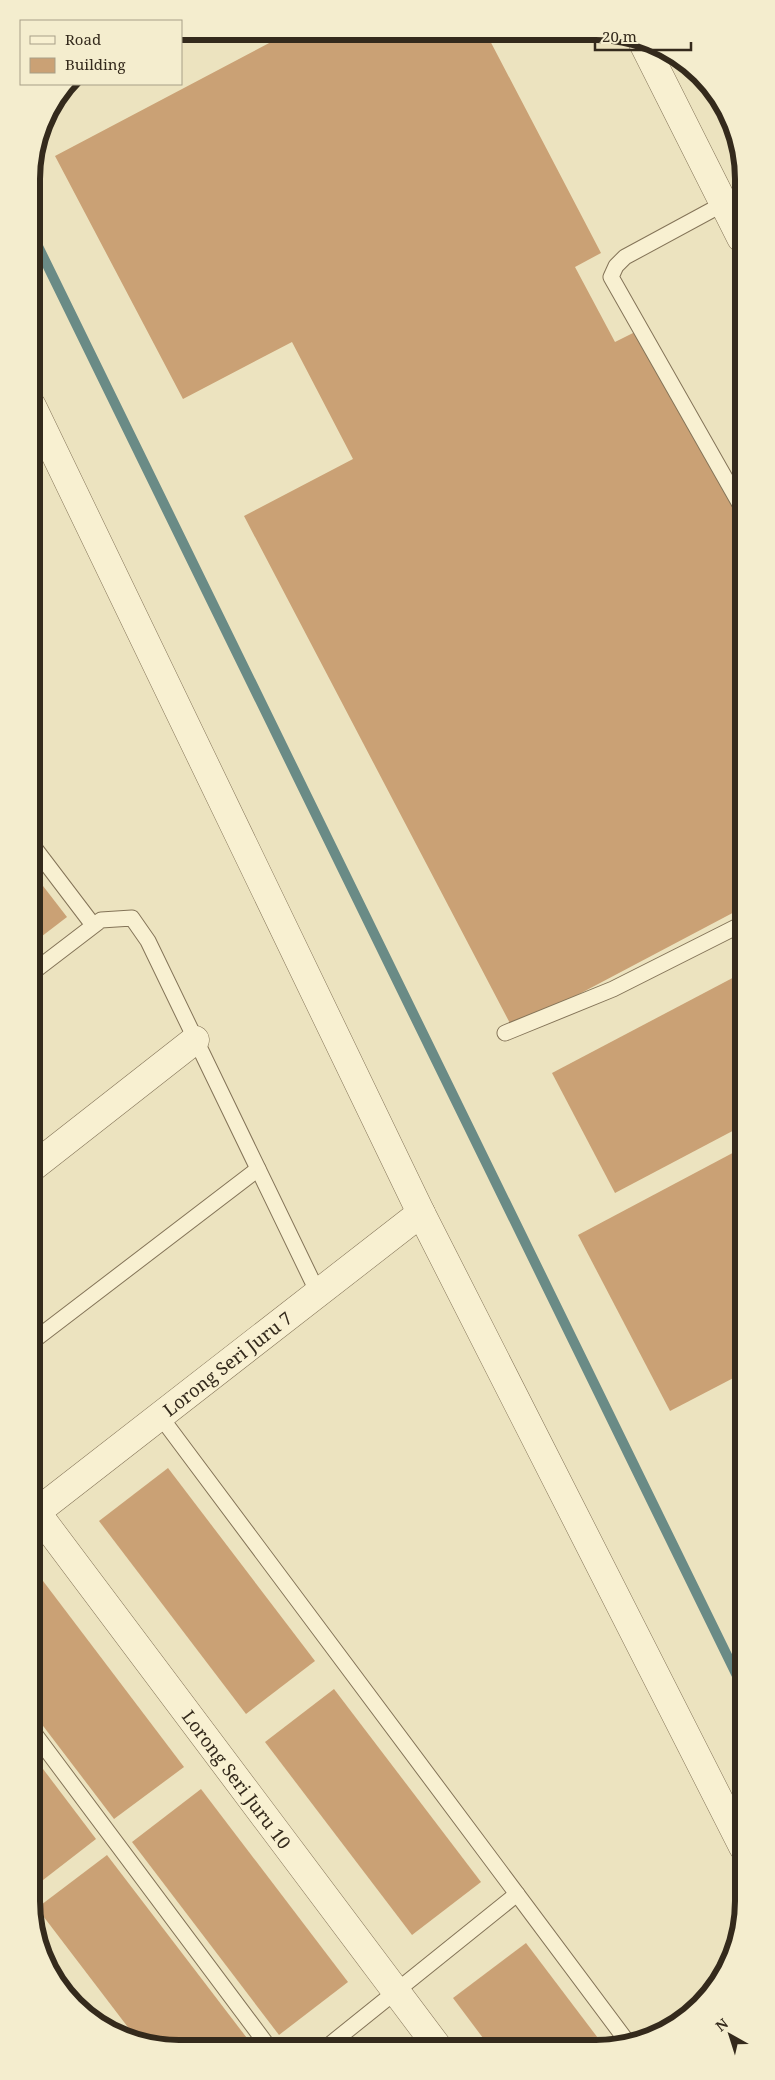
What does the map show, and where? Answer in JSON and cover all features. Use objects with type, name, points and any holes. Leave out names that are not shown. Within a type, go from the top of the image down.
[{"type":"street","points":[[646,49],[735,227]]},
{"type":"street","points":[[40,423],[421,1213],[735,1831]]},
{"type":"street","points":[[40,1162],[195,1040]]},
{"type":"street","name":"Lorong Seri Juru 7","points":[[40,1507],[421,1213]]},
{"type":"street","name":"Lorong Seri Juru 10","points":[[40,1520],[433,2040]]},
{"type":"lane","points":[[723,204],[625,257],[616,266],[611,277],[735,495]]},
{"type":"lane","points":[[40,855],[93,926]]},
{"type":"lane","points":[[40,967],[101,920],[132,918],[148,941],[318,1293]]},
{"type":"lane","points":[[505,1033],[613,989],[735,928]]},
{"type":"lane","points":[[40,1336],[258,1168]]},
{"type":"lane","points":[[160,1416],[624,2037]]},
{"type":"lane","points":[[40,1741],[264,2040]]},
{"type":"lane","points":[[335,2040],[517,1894]]},
{"type":"building","points":[[275,40],[490,40],[601,253],[575,267],[615,342],[641,329],[735,509],[735,912],[513,1029],[244,516],[353,459],[292,342],[183,399],[55,156]]},
{"type":"building","points":[[40,882],[67,917],[40,938]]},
{"type":"building","points":[[735,977],[735,1130],[615,1193],[552,1073]]},
{"type":"building","points":[[735,1152],[735,1377],[670,1411],[578,1235]]},
{"type":"building","points":[[168,1468],[315,1661],[246,1714],[99,1521]]},
{"type":"building","points":[[40,1577],[184,1767],[114,1819],[40,1722]]},
{"type":"building","points":[[334,1689],[481,1882],[412,1935],[265,1742]]},
{"type":"building","points":[[40,1765],[96,1839],[40,1882]]},
{"type":"building","points":[[201,1789],[348,1982],[279,2035],[132,1842]]},
{"type":"building","points":[[107,1855],[248,2040],[161,2039],[132,2032],[40,1912],[40,1906]]},
{"type":"building","points":[[526,1943],[599,2040],[484,2040],[453,1998]]},
{"type":"waterway","points":[[40,250],[735,1672]]}]
